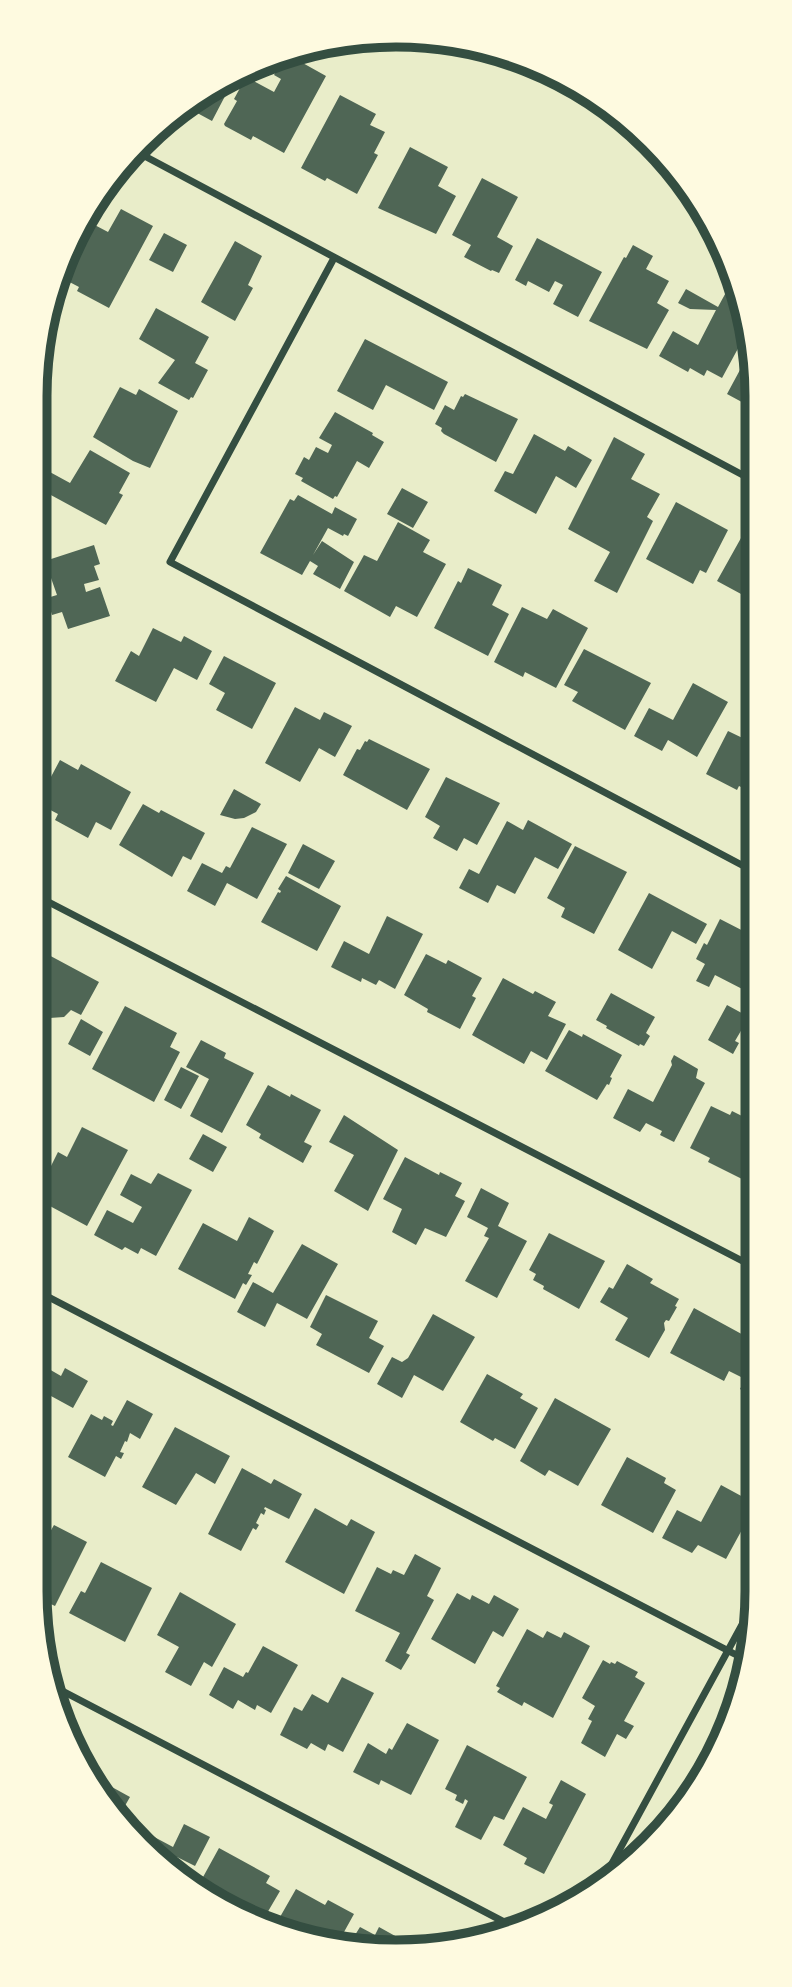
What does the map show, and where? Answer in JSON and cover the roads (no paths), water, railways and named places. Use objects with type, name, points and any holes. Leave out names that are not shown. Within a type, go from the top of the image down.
[{"type":"street","points":[[143,155],[745,476]]},
{"type":"street","points":[[334,258],[170,562],[745,867]]},
{"type":"street","points":[[47,901],[745,1262]]},
{"type":"street","points":[[47,1296],[739,1656]]},
{"type":"street","points":[[611,1866],[743,1621]]},
{"type":"street","points":[[62,1691],[505,1922]]}]
